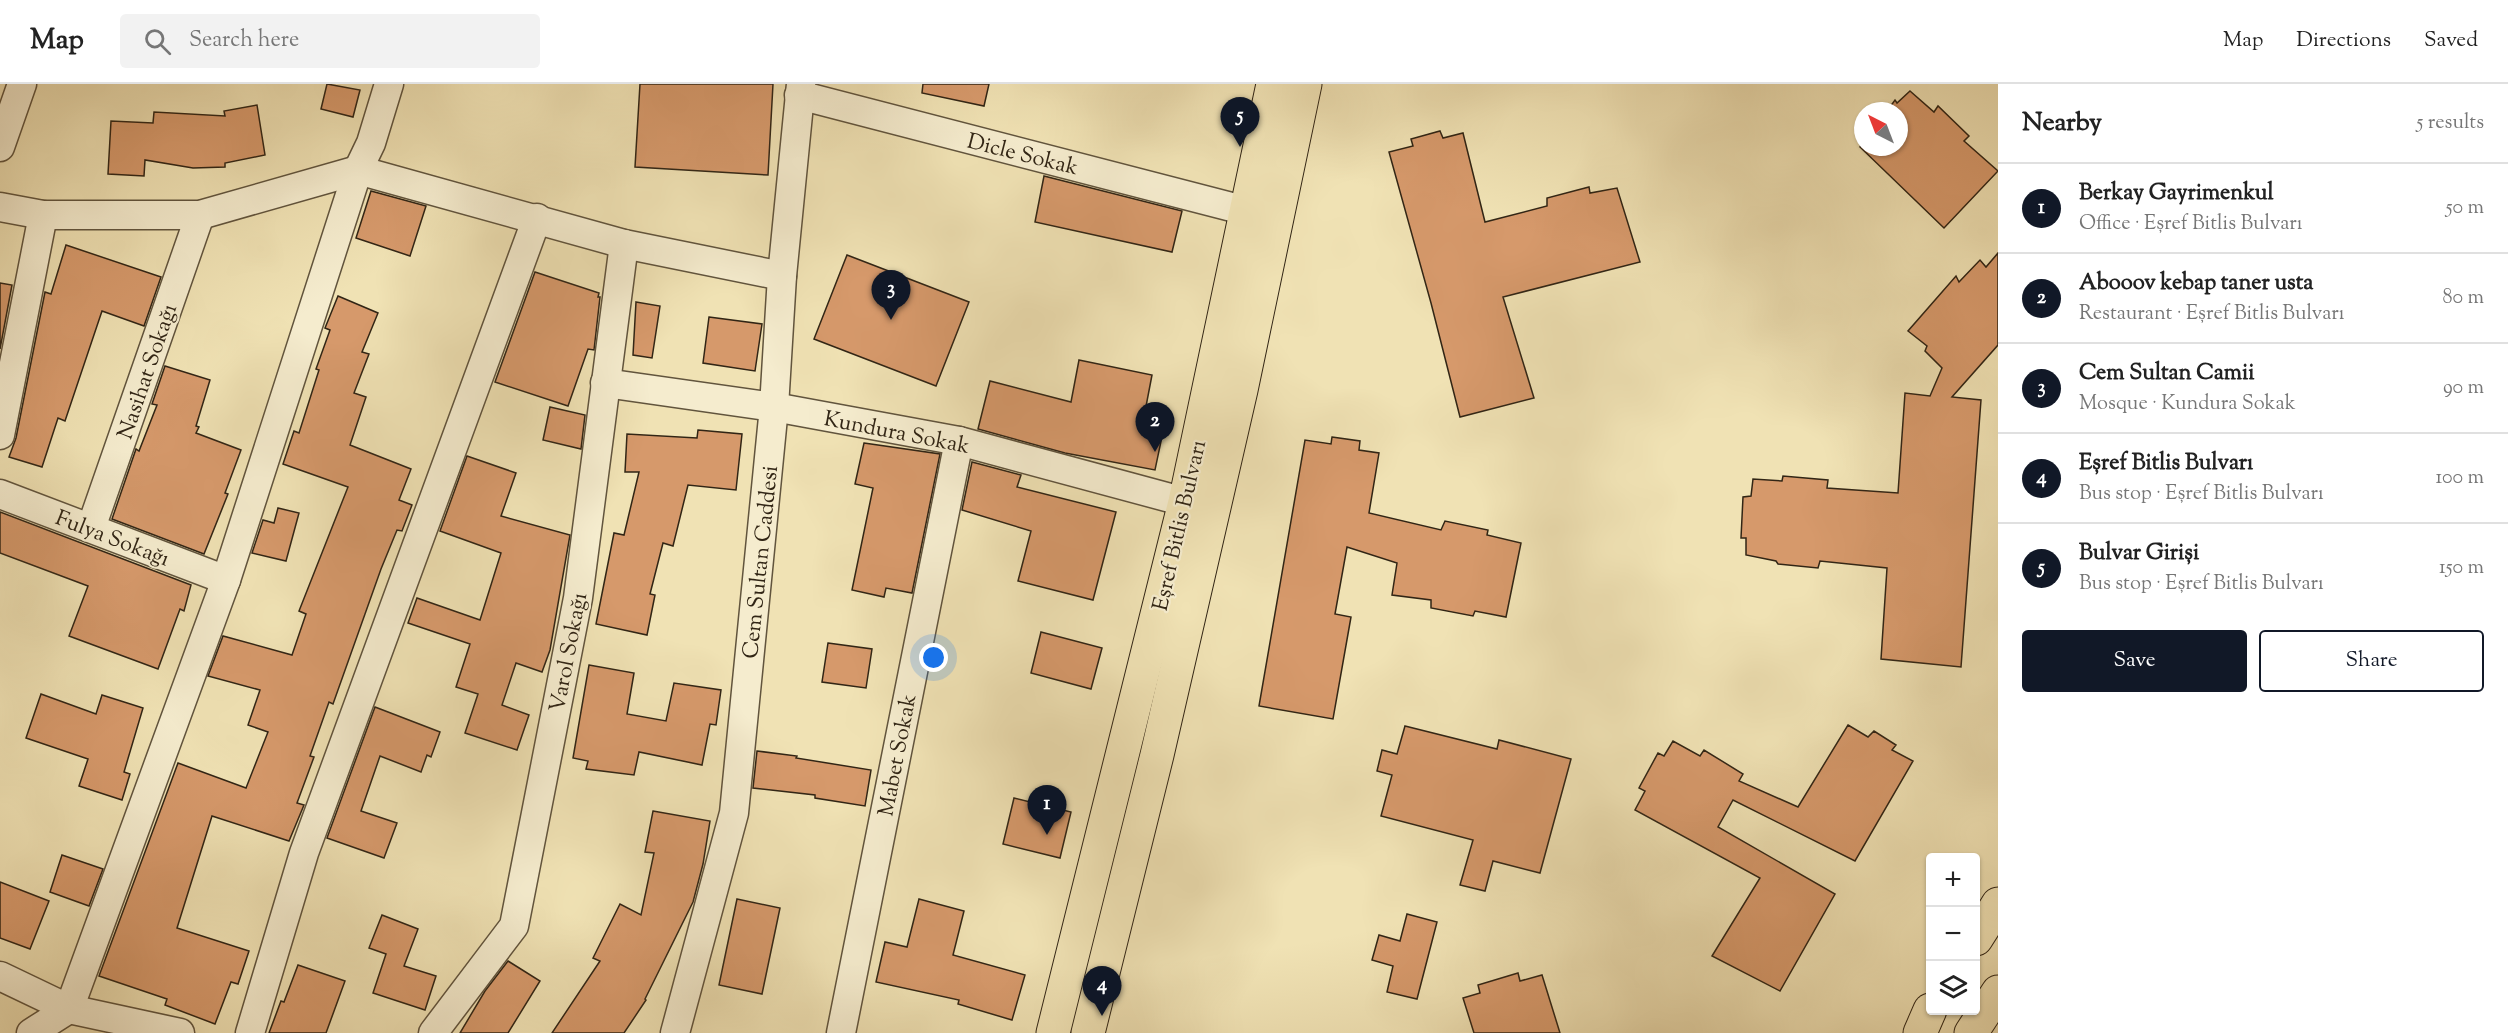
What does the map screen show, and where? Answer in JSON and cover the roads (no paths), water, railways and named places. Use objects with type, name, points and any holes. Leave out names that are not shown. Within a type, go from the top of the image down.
[{"type":"main road","name":"Eşref Bitlis Bulvarı","points":[[1053,1033],[1185,502],[1273,84]]},
{"type":"main road","name":"Eşref Bitlis Bulvarı","points":[[1088,1033],[1157,755],[1236,413],[1305,84]]},
{"type":"main road","points":[[1980,933],[1998,904]]},
{"type":"main road","points":[[1971,1033],[1998,992]]},
{"type":"main road","points":[[1920,1033],[1928,1015]]},
{"type":"street","points":[[0,147],[22,84]]},
{"type":"street","points":[[72,1021],[226,580],[358,170],[371,143],[389,84]]},
{"type":"street","name":"Dicle Sokak","points":[[800,90],[1247,211]]},
{"type":"street","name":"Cem Sultan Caddesi","points":[[675,1033],[734,813],[774,407],[782,276],[800,90]]},
{"type":"street","points":[[0,207],[43,215],[200,214],[358,170],[624,244],[782,276]]},
{"type":"street","name":"Nasihat Sokağı","points":[[91,528],[200,214]]},
{"type":"street","points":[[0,435],[43,215]]},
{"type":"street","points":[[250,1033],[304,853],[537,218]]},
{"type":"street","name":"Varol Sokağı","points":[[433,1033],[514,926],[578,598],[624,244]]},
{"type":"street","name":"Kundura Sokak","points":[[605,383],[774,407],[959,441],[1185,502]]},
{"type":"street","name":"Mabet Sokak","points":[[841,1033],[959,441]]},
{"type":"street","name":"Fulya Sokağı","points":[[0,494],[226,580]]},
{"type":"street","points":[[0,976],[72,1021]]},
{"type":"street","points":[[653,1033],[687,990]]},
{"type":"street","points":[[31,1033],[72,1021],[180,1033]]},
{"type":"place","name":"Bulvar Girişi","points":[[1240,147]]},
{"type":"place","name":"Cem Sultan Camii","points":[[891,320]]},
{"type":"place","name":"Abooov kebap taner usta","points":[[1155,452]]},
{"type":"place","name":"Berkay Gayrimenkul","points":[[1047,835]]},
{"type":"place","name":"Eşref Bitlis Bulvarı","points":[[1102,1016]]}]
